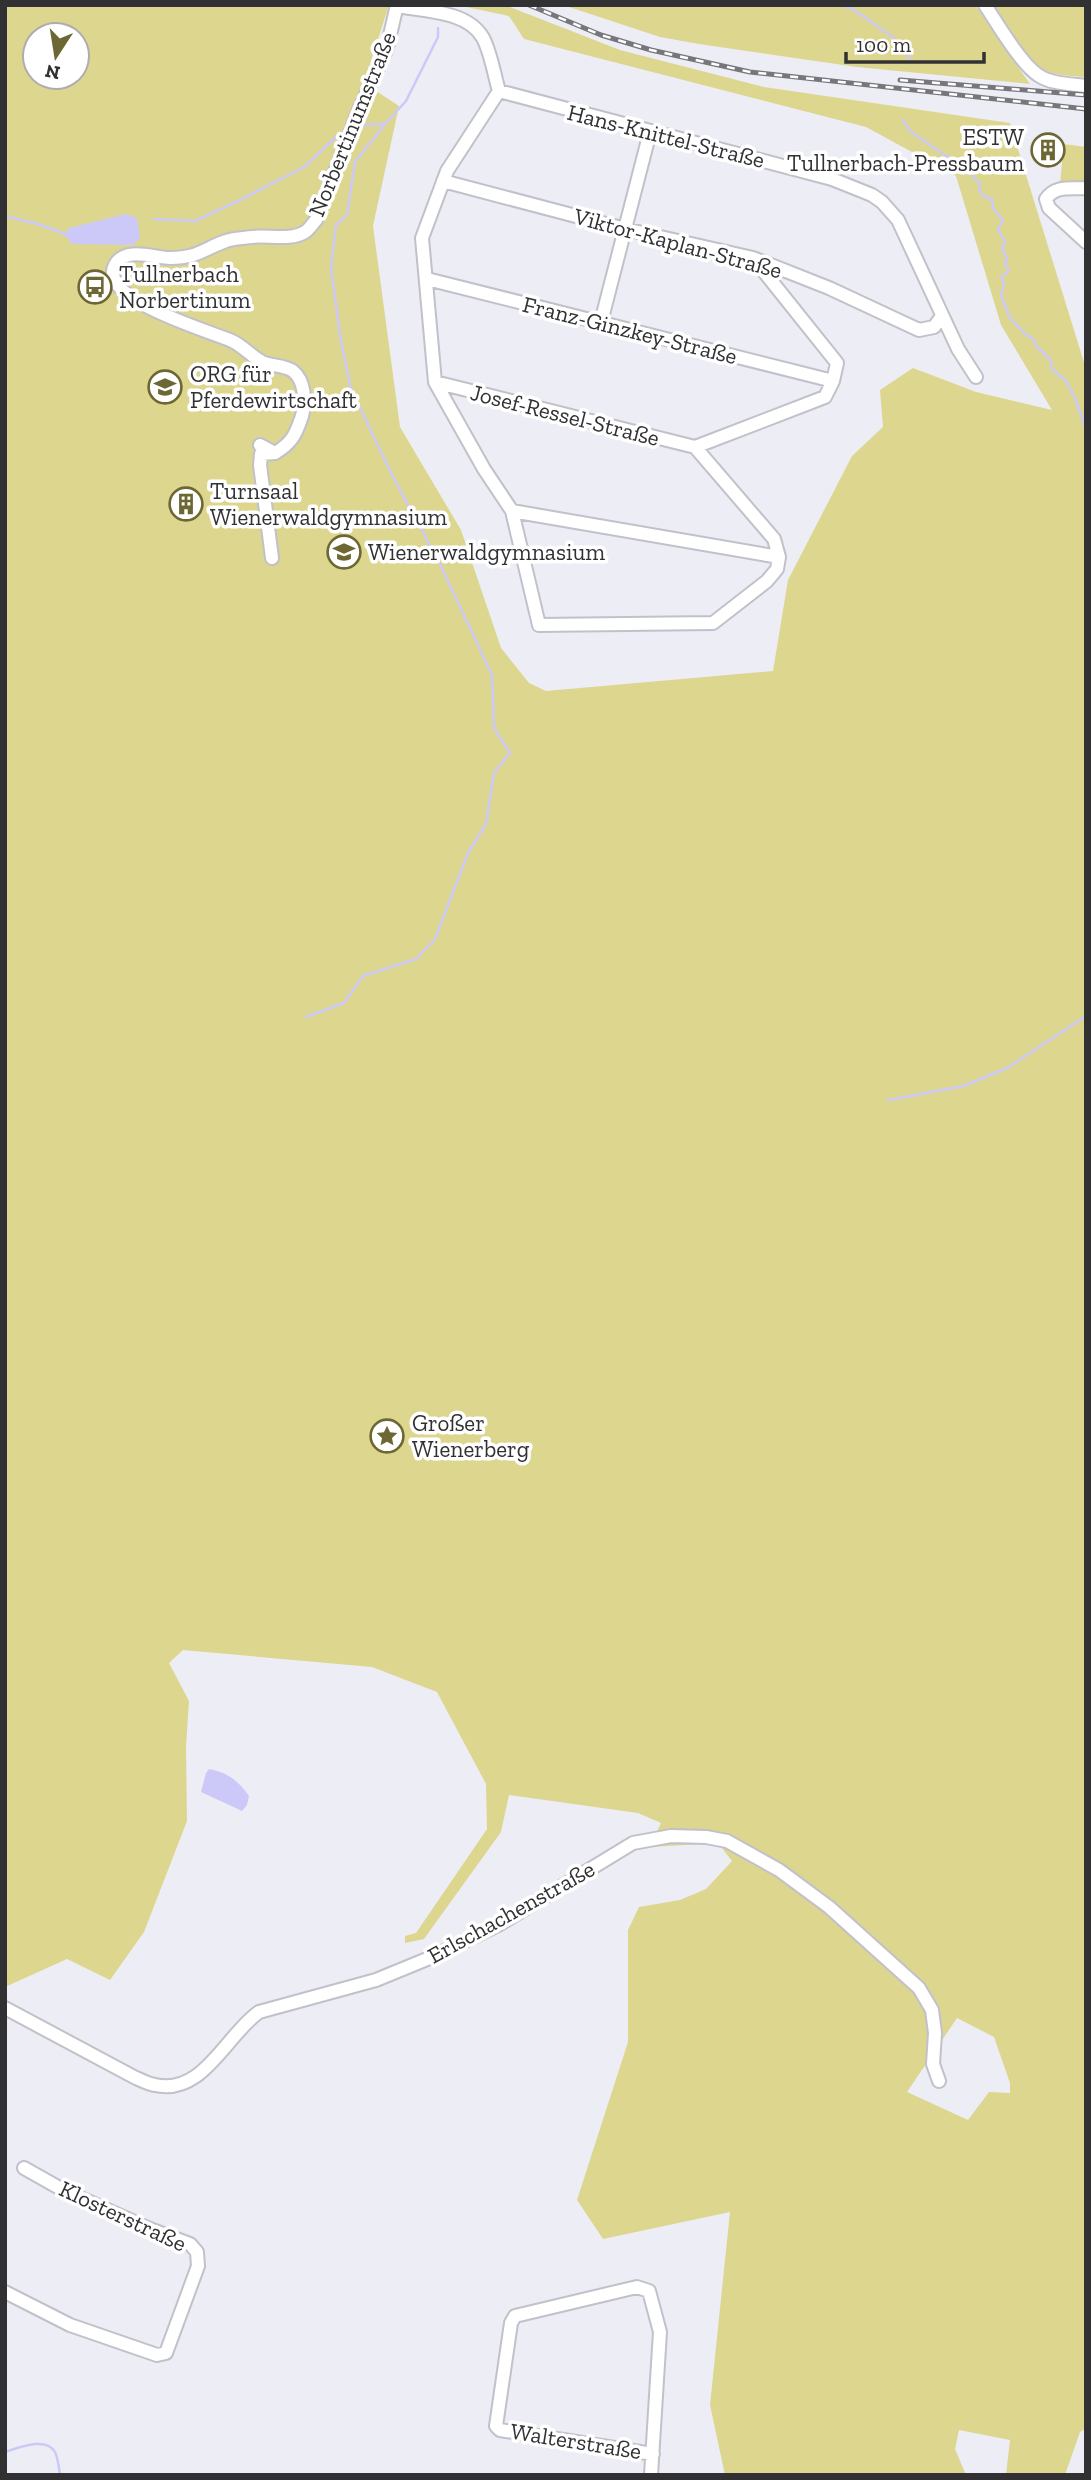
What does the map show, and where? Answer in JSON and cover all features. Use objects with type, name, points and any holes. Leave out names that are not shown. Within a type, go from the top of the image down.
[{"type":"street","points":[[397,5],[458,17],[475,26],[484,40],[499,92],[447,171],[422,238],[435,382],[484,469],[512,511],[539,625],[713,623],[767,581],[777,569],[779,556],[774,539],[695,447],[825,397],[833,382],[837,363],[753,258]]},
{"type":"street","name":"Norbertinumstraße","points":[[272,558],[260,465],[261,454],[275,453],[295,438],[304,408],[303,385],[292,370],[263,362],[236,342],[174,319],[136,300],[116,284],[113,276],[115,265],[129,256],[140,254],[183,258],[203,253],[226,241],[254,236],[286,237],[306,232],[316,220],[359,110],[387,48],[397,5]]},
{"type":"street","points":[[985,5],[1039,76],[1054,82],[1086,86]]},
{"type":"street","name":"Hans-Knittel-Straße","points":[[499,92],[832,178],[872,195],[891,212],[907,236],[942,316],[975,377]]},
{"type":"street","points":[[601,322],[650,132]]},
{"type":"street","name":"Viktor-Kaplan-Straße","points":[[443,181],[625,229],[753,258],[829,288],[919,330],[934,327],[942,316]]},
{"type":"street","points":[[1086,188],[1052,191],[1046,198],[1054,214],[1086,242]]},
{"type":"street","name":"Franz-Ginzkey-Straße","points":[[427,279],[833,382]]},
{"type":"street","name":"Josef-Ressel-Straße","points":[[435,382],[695,447]]},
{"type":"street","points":[[260,445],[275,453]]},
{"type":"street","points":[[512,511],[779,556]]},
{"type":"street","name":"Erlschachenstraße","points":[[5,2008],[134,2077],[155,2085],[171,2086],[189,2081],[213,2062],[245,2021],[258,2012],[376,1980],[432,1957],[500,1924],[633,1843],[671,1836],[706,1837],[727,1841],[779,1870],[828,1907],[919,1988],[932,2010],[935,2033],[933,2064],[939,2081]]},
{"type":"street","name":"Klosterstraße","points":[[5,2292],[70,2325],[158,2354],[166,2353],[198,2266],[197,2252],[190,2244],[138,2224],[64,2190],[24,2168]]},
{"type":"street","name":"Walterstraße","points":[[651,2475],[653,2454],[660,2332],[649,2291],[637,2287],[515,2316],[511,2323],[496,2426],[500,2430],[653,2454]]},
{"type":"shaded area","points":[[5,5],[389,5],[364,83],[399,106],[373,226],[400,427],[461,530],[501,648],[529,683],[546,691],[773,671],[788,580],[852,456],[883,427],[880,390],[913,368],[976,392],[1052,410],[1001,325],[956,176],[866,127],[524,39],[509,16],[457,5],[505,5],[620,50],[764,87],[1010,123],[1086,369],[1086,2428],[1080,2432],[1065,2475],[1006,2475],[1010,2440],[959,2430],[955,2449],[966,2475],[725,2475],[710,2405],[730,2212],[603,2239],[577,2200],[628,2042],[628,1930],[639,1907],[680,1900],[706,1889],[732,1861],[718,1843],[650,1847],[661,1823],[638,1813],[509,1795],[501,1832],[424,1939],[405,1943],[405,1936],[416,1933],[487,1829],[486,1784],[437,1692],[372,1667],[183,1650],[169,1663],[189,1701],[186,1746],[187,1821],[144,1932],[110,1980],[67,1959],[5,1987]],"holes":[[[957,2018],[994,2037],[1010,2083],[1010,2093],[989,2092],[968,2120],[907,2092]]]},
{"type":"shaded area","points":[[563,5],[975,5],[1030,84],[857,67],[699,44],[660,37]]},
{"type":"shaded area","points":[[993,5],[1086,5],[1086,77],[1051,73],[1041,68],[1015,40]]},
{"type":"shaded area","points":[[1064,144],[1086,147],[1086,181],[1060,183]]},
{"type":"water","points":[[126,214],[137,218],[140,238],[133,245],[72,244],[64,234],[69,228]]},
{"type":"water","points":[[209,1769],[227,1775],[249,1796],[242,1811],[201,1792]]},
{"type":"waterway","points":[[838,5],[851,8],[893,37],[910,59]]},
{"type":"waterway","points":[[306,1017],[344,1003],[363,976],[416,959],[435,939],[468,853],[486,824],[494,773],[510,753],[494,728],[492,675],[439,562],[393,477],[351,389],[331,268],[336,225],[347,215],[355,162],[406,101],[438,37],[438,28]]},
{"type":"waterway","points":[[903,120],[910,131],[969,172],[980,184],[979,189],[983,196],[992,199],[993,208],[1003,220],[998,229],[1005,242],[1002,250],[1007,258],[1005,264],[1009,271],[1001,277],[1004,284],[1001,295],[1010,318],[1034,340],[1036,346],[1050,359],[1052,369],[1066,381],[1086,429]]},
{"type":"waterway","points":[[359,125],[384,124]]},
{"type":"waterway","points":[[155,219],[195,221],[304,167],[340,133]]},
{"type":"waterway","points":[[5,216],[65,234]]},
{"type":"waterway","points":[[888,1100],[964,1086],[1009,1067],[1086,1016]]},
{"type":"waterway","points":[[5,2452],[32,2444],[51,2447],[58,2460],[60,2475]]},
{"type":"railway","points":[[529,5],[601,35],[651,50],[750,72],[1086,109]]},
{"type":"railway","points":[[900,80],[1086,95]]},
{"type":"place","name":"ESTW Tullnerbach-Pressbaum","points":[[1048,150]]},
{"type":"place","name":"Tullnerbach Norbertinum","points":[[95,287]]},
{"type":"place","name":"ORG für Pferdewirtschaft","points":[[165,387]]},
{"type":"place","name":"Turnsaal Wienerwaldgymnasium","points":[[186,504]]},
{"type":"place","name":"Wienerwaldgymnasium","points":[[344,552]]},
{"type":"place","name":"Großer Wienerberg","points":[[387,1436]]}]
